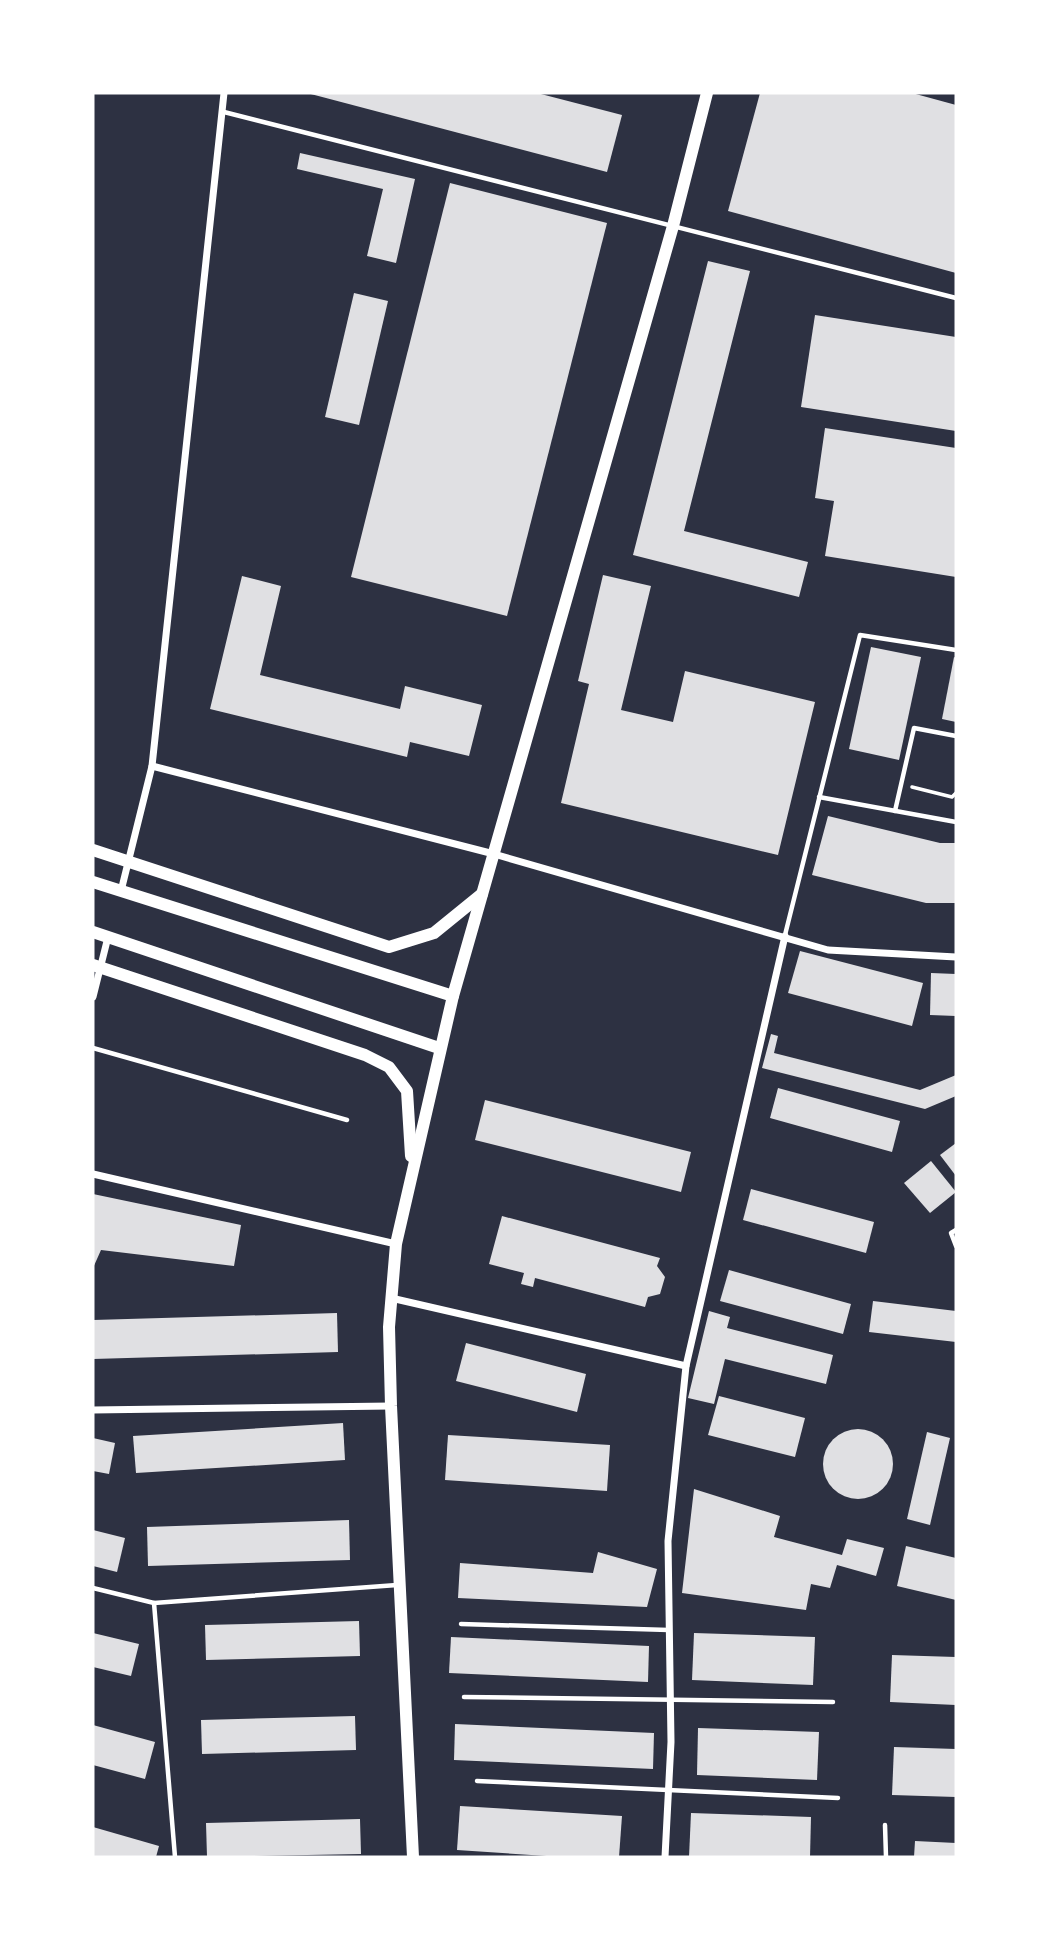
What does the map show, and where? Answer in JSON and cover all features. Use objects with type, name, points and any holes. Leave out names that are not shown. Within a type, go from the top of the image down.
[{"type":"street","points":[[121,891],[152,766],[224,93]]},
{"type":"street","points":[[413,1857],[391,1406],[389,1327],[396,1244],[453,996],[673,226],[707,93]]},
{"type":"street","points":[[152,766],[494,853],[828,950],[956,957]]},
{"type":"street","points":[[93,850],[389,947],[434,933],[482,894]]},
{"type":"street","points":[[93,882],[453,996]]},
{"type":"street","points":[[93,932],[439,1048]]},
{"type":"street","points":[[665,1857],[671,1700],[668,1541],[686,1366],[785,936]]},
{"type":"street","points":[[93,997],[97,966],[108,937]]},
{"type":"street","points":[[97,966],[365,1055],[389,1067],[407,1091],[412,1171]]},
{"type":"street","points":[[93,1174],[396,1244]]},
{"type":"street","points":[[391,1298],[686,1366]]},
{"type":"street","points":[[93,1410],[391,1406]]},
{"type":"lane","points":[[223,112],[956,298]]},
{"type":"lane","points":[[785,936],[860,635],[956,650]]},
{"type":"lane","points":[[895,811],[914,728],[956,736]]},
{"type":"lane","points":[[819,797],[956,822]]},
{"type":"lane","points":[[93,1048],[347,1120]]},
{"type":"lane","points":[[956,1230],[951,1233],[956,1246]]},
{"type":"lane","points":[[93,1588],[154,1602],[400,1584]]},
{"type":"lane","points":[[154,1602],[175,1857]]},
{"type":"lane","points":[[461,1623],[670,1630]]},
{"type":"lane","points":[[464,1697],[833,1702]]},
{"type":"lane","points":[[477,1781],[838,1798]]},
{"type":"lane","points":[[885,1825],[886,1857]]},
{"type":"path","points":[[901,784],[952,797],[956,793]]},
{"type":"building","points":[[307,93],[537,93],[622,115],[607,172]]},
{"type":"building","points":[[760,93],[912,93],[956,105],[956,273],[728,211]]},
{"type":"building","points":[[300,153],[415,179],[396,263],[367,256],[383,189],[297,169]]},
{"type":"building","points":[[450,183],[607,223],[507,616],[351,577]]},
{"type":"building","points":[[708,261],[750,271],[684,531],[808,562],[799,597],[633,555]]},
{"type":"building","points":[[354,293],[388,301],[359,425],[325,417]]},
{"type":"building","points":[[815,315],[956,337],[956,431],[801,407]]},
{"type":"building","points":[[825,428],[956,448],[956,577],[825,556],[834,501],[815,498]]},
{"type":"building","points":[[603,575],[651,586],[621,710],[673,722],[685,671],[815,702],[778,855],[561,803],[589,684],[578,681]]},
{"type":"building","points":[[242,576],[281,586],[260,675],[400,709],[405,686],[482,705],[469,756],[410,742],[407,757],[210,709]]},
{"type":"building","points":[[871,647],[921,657],[899,760],[849,749]]},
{"type":"building","points":[[954,657],[956,658],[956,722],[942,719]]},
{"type":"building","points":[[828,816],[940,843],[956,843],[956,903],[926,903],[812,875]]},
{"type":"building","points":[[800,951],[923,983],[912,1026],[788,993]]},
{"type":"building","points":[[931,973],[956,974],[956,1016],[930,1015]]},
{"type":"building","points":[[771,1034],[778,1036],[774,1053],[920,1090],[956,1075],[956,1096],[925,1109],[762,1068]]},
{"type":"building","points":[[778,1088],[900,1121],[892,1152],[770,1118]]},
{"type":"building","points":[[485,1100],[691,1152],[681,1192],[475,1140]]},
{"type":"building","points":[[956,1143],[956,1176],[940,1155]]},
{"type":"building","points":[[931,1161],[956,1192],[930,1213],[904,1183]]},
{"type":"building","points":[[751,1189],[874,1222],[866,1253],[743,1220]]},
{"type":"building","points":[[93,1194],[241,1225],[234,1266],[101,1250],[93,1268]]},
{"type":"building","points":[[502,1216],[660,1258],[657,1266],[665,1277],[660,1294],[648,1297],[645,1307],[535,1278],[533,1287],[521,1284],[524,1273],[489,1264]]},
{"type":"building","points":[[729,1270],[851,1304],[843,1334],[720,1301]]},
{"type":"building","points":[[873,1301],[956,1311],[956,1342],[869,1332]]},
{"type":"building","points":[[709,1311],[730,1317],[727,1328],[833,1355],[826,1384],[725,1359],[714,1404],[688,1398]]},
{"type":"building","points":[[337,1313],[338,1352],[93,1359],[93,1320]]},
{"type":"building","points":[[466,1343],[586,1374],[577,1412],[456,1381]]},
{"type":"building","points":[[719,1396],[805,1418],[795,1457],[708,1435]]},
{"type":"building","points":[[343,1423],[345,1460],[136,1473],[133,1436]]},
{"type":"building","points":[[858,1429],[883,1439],[893,1464],[883,1489],[858,1499],[833,1489],[823,1464],[833,1439]]},
{"type":"building","points":[[927,1432],[950,1438],[930,1525],[907,1519]]},
{"type":"building","points":[[448,1435],[610,1445],[607,1491],[445,1480]]},
{"type":"building","points":[[93,1438],[115,1443],[109,1474],[93,1471]]},
{"type":"building","points":[[694,1489],[780,1516],[774,1537],[842,1555],[847,1539],[884,1548],[876,1576],[837,1565],[830,1588],[811,1584],[806,1610],[682,1593]]},
{"type":"building","points":[[349,1520],[350,1560],[148,1566],[147,1527]]},
{"type":"building","points":[[93,1530],[125,1538],[117,1572],[93,1566]]},
{"type":"building","points":[[906,1546],[956,1558],[956,1600],[897,1586]]},
{"type":"building","points":[[598,1552],[657,1569],[647,1607],[458,1598],[460,1563],[593,1573]]},
{"type":"building","points":[[359,1621],[360,1656],[206,1660],[205,1625]]},
{"type":"building","points":[[93,1633],[139,1644],[131,1676],[93,1667]]},
{"type":"building","points":[[694,1633],[815,1637],[813,1685],[692,1680]]},
{"type":"building","points":[[451,1637],[649,1646],[648,1682],[449,1673]]},
{"type":"building","points":[[892,1655],[956,1657],[956,1705],[890,1702]]},
{"type":"building","points":[[355,1716],[356,1750],[202,1754],[201,1720]]},
{"type":"building","points":[[455,1724],[654,1733],[653,1769],[454,1760]]},
{"type":"building","points":[[93,1725],[155,1742],[145,1779],[93,1765]]},
{"type":"building","points":[[698,1728],[819,1732],[817,1780],[697,1775]]},
{"type":"building","points":[[894,1747],[956,1749],[956,1797],[892,1795]]},
{"type":"building","points":[[460,1806],[622,1816],[619,1857],[562,1857],[457,1850]]},
{"type":"building","points":[[691,1813],[811,1817],[810,1857],[689,1857]]},
{"type":"building","points":[[360,1819],[361,1854],[207,1857],[206,1823]]},
{"type":"building","points":[[93,1827],[159,1846],[156,1857],[93,1857]]},
{"type":"building","points":[[915,1841],[956,1843],[956,1857],[914,1857]]}]
